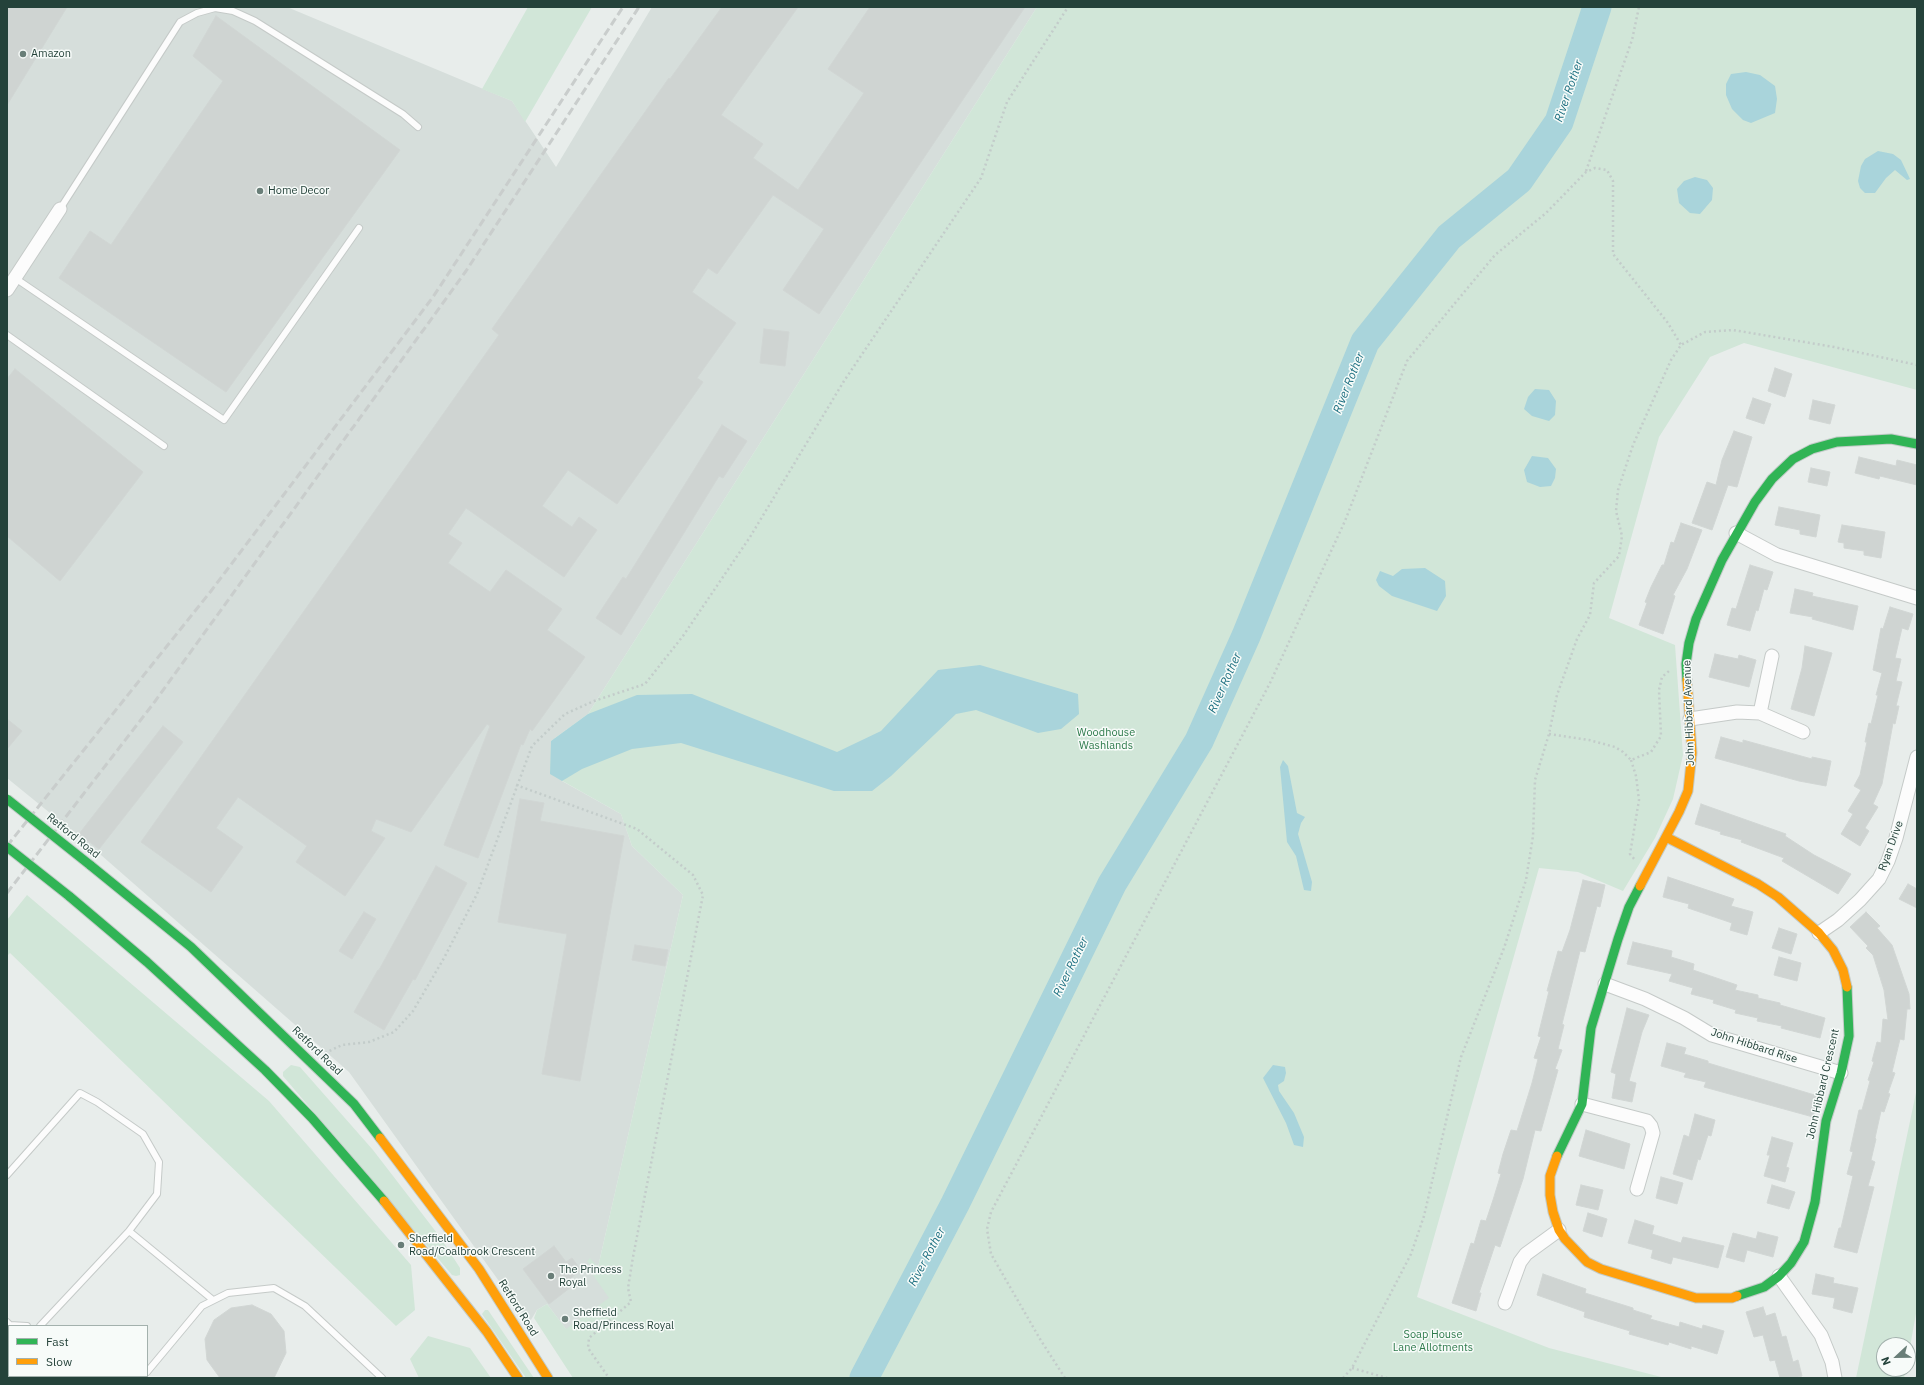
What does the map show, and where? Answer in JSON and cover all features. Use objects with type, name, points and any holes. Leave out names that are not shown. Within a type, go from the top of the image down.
[{"type":"street","points":[[7,290],[60,209]]},
{"type":"street","name":"John Hibbard Avenue","points":[[1779,1276],[1764,1287],[1732,1298],[1696,1298],[1601,1269],[1587,1262],[1575,1251],[1559,1230],[1551,1201],[1550,1176],[1554,1162],[1582,1104],[1590,1036],[1620,932],[1629,907],[1666,837],[1688,791],[1692,753],[1686,664],[1689,643],[1696,619],[1736,533],[1772,479],[1793,459],[1812,449],[1837,442],[1864,439],[1891,439],[1917,444]]},
{"type":"street","points":[[1736,533],[1777,555],[1917,598]]},
{"type":"street","points":[[1760,713],[1772,656]]},
{"type":"street","points":[[1690,719],[1737,712],[1760,713],[1803,732]]},
{"type":"street","name":"Ryan Drive","points":[[1819,933],[1860,900],[1878,879],[1888,861],[1896,838],[1917,757]]},
{"type":"street","name":"Retford Road","points":[[7,799],[191,947],[354,1104],[474,1263],[548,1378]]},
{"type":"street","name":"John Hibbard Crescent","points":[[1666,837],[1758,884],[1778,897],[1819,933],[1833,950],[1843,970],[1848,989],[1849,1036],[1841,1072],[1826,1121],[1815,1202],[1810,1223],[1804,1242],[1791,1263],[1779,1276]]},
{"type":"street","points":[[7,847],[69,896],[147,962],[265,1070],[312,1118],[397,1216],[487,1332],[518,1378]]},
{"type":"street","name":"John Hibbard Rise","points":[[1605,984],[1645,999],[1684,1018],[1712,1035],[1841,1072]]},
{"type":"street","points":[[1582,1104],[1647,1121],[1651,1126],[1653,1133],[1637,1189]]},
{"type":"street","points":[[1505,1303],[1520,1262],[1526,1254],[1559,1230]]},
{"type":"street","points":[[1779,1276],[1821,1335],[1832,1362],[1835,1378]]},
{"type":"lane","points":[[60,209],[180,22],[197,13],[215,8],[233,11],[255,21],[403,114],[418,127]]},
{"type":"lane","points":[[15,278],[224,420],[359,228]]},
{"type":"lane","points":[[7,335],[164,446]]},
{"type":"lane","points":[[7,1175],[80,1093],[97,1102],[143,1134],[159,1162],[157,1194],[129,1231],[41,1325]]},
{"type":"lane","points":[[129,1231],[213,1300]]},
{"type":"lane","points":[[148,1371],[202,1306],[228,1293],[274,1288],[306,1306],[382,1378]]},
{"type":"path","points":[[310,1060],[342,1045],[369,1042],[394,1032],[413,1011],[444,958],[477,894],[516,785],[532,746],[544,732],[565,714],[594,701],[645,684],[683,636],[750,537],[844,381],[981,178],[1007,102],[1068,7]]},
{"type":"path","points":[[1586,172],[1632,40],[1639,7]]},
{"type":"path","points":[[1065,1378],[1040,1339],[991,1254],[987,1229],[991,1212],[1270,683],[1345,521],[1407,362],[1495,255],[1546,213],[1586,172],[1595,168],[1607,170],[1613,180],[1613,254],[1668,323],[1681,345]]},
{"type":"path","points":[[1343,1378],[1352,1368],[1412,1254],[1424,1216],[1461,1057],[1504,948],[1526,880],[1533,836],[1535,780],[1549,734],[1557,695],[1577,639],[1590,614],[1594,583],[1619,556],[1622,536],[1616,511],[1618,490],[1634,445],[1657,390],[1681,345],[1705,332],[1733,330],[1834,347],[1917,365]]},
{"type":"path","points":[[1631,760],[1651,752],[1661,736],[1659,690],[1662,677],[1672,668],[1686,664]]},
{"type":"path","points":[[1549,734],[1589,740],[1614,747],[1623,752],[1631,760],[1636,776],[1639,800],[1630,854],[1647,871]]},
{"type":"path","points":[[516,785],[637,829],[693,875],[703,895],[632,1257],[628,1288],[631,1302],[589,1338],[588,1348],[609,1378]]},
{"type":"path","points":[[1352,1368],[1387,1378]]},
{"type":"shaded area","points":[[7,7],[287,7],[512,101],[556,167],[652,7],[1037,7],[588,714],[551,741],[562,781],[621,814],[632,846],[683,895],[598,1267],[618,1297],[568,1332],[547,1304],[537,1310],[529,1323],[349,1072],[93,848],[7,778]]},
{"type":"green space","points":[[528,7],[592,7],[525,122],[512,101],[482,89]]},
{"type":"green space","name":"Woodhouse Washlands","points":[[1037,7],[1917,7],[1917,390],[1744,343],[1710,357],[1659,437],[1609,618],[1675,645],[1683,755],[1673,799],[1655,838],[1623,891],[1578,872],[1539,868],[1417,1297],[1549,1348],[1665,1378],[573,1378],[534,1318],[537,1310],[547,1304],[566,1329],[609,1298],[593,1275],[595,1272],[587,1261],[590,1258],[598,1267],[683,895],[632,846],[621,814],[550,774],[551,741],[588,714]]},
{"type":"green space","points":[[27,895],[269,1101],[411,1265],[415,1310],[396,1326],[10,953],[7,956],[7,920]]},
{"type":"green space","points":[[291,1065],[300,1067],[373,1150],[440,1237],[460,1268],[460,1275],[452,1275],[283,1076],[283,1072]]},
{"type":"green space","points":[[1917,1088],[1917,1308],[1912,1337],[1876,1337],[1876,1377],[1904,1377],[1856,1378]]},
{"type":"green space","points":[[485,1310],[488,1310],[534,1378],[526,1378],[482,1314]]},
{"type":"green space","points":[[428,1336],[470,1348],[491,1378],[419,1378],[410,1359]]},
{"type":"water","points":[[1746,72],[1760,75],[1775,86],[1777,99],[1775,113],[1751,123],[1743,120],[1732,109],[1726,95],[1726,84],[1731,74]]},
{"type":"water","points":[[1878,151],[1893,154],[1901,160],[1910,179],[1907,180],[1895,170],[1886,178],[1875,193],[1865,193],[1860,188],[1858,181],[1861,166],[1865,159]]},
{"type":"water","points":[[1695,177],[1707,180],[1713,188],[1712,200],[1700,214],[1690,213],[1679,203],[1677,189],[1684,181]]},
{"type":"water","points":[[1535,389],[1549,390],[1556,401],[1555,415],[1549,421],[1532,416],[1524,409],[1528,397]]},
{"type":"water","points":[[1532,456],[1548,458],[1556,469],[1555,478],[1551,486],[1540,487],[1527,482],[1524,470]]},
{"type":"water","points":[[1425,568],[1445,581],[1446,596],[1437,611],[1392,596],[1379,586],[1376,580],[1380,571],[1393,576],[1402,569]]},
{"type":"water","points":[[980,665],[1078,694],[1079,714],[1061,729],[1038,733],[976,710],[956,714],[891,776],[872,791],[834,791],[681,743],[632,749],[582,769],[562,781],[550,774],[551,741],[588,714],[637,695],[692,694],[837,752],[881,731],[938,670]]},
{"type":"water","points":[[1283,760],[1288,766],[1297,813],[1305,817],[1301,823],[1298,834],[1312,882],[1311,891],[1304,890],[1296,856],[1287,842],[1280,767]]},
{"type":"water","points":[[1273,1065],[1285,1067],[1286,1073],[1284,1081],[1278,1085],[1279,1091],[1294,1113],[1304,1137],[1303,1147],[1294,1145],[1286,1123],[1263,1078]]},
{"type":"building","name":"Amazon","points":[[7,7],[67,7],[7,105]]},
{"type":"building","points":[[722,7],[798,7],[721,115],[763,144],[753,158],[798,190],[864,93],[828,69],[870,7],[1025,7],[819,314],[783,290],[824,229],[773,195],[717,274],[708,268],[692,292],[736,323],[697,378],[703,382],[617,504],[568,470],[542,506],[572,527],[579,517],[597,530],[564,577],[466,508],[448,534],[462,543],[448,563],[490,592],[506,570],[562,609],[547,630],[585,657],[532,731],[530,729],[523,745],[521,744],[478,858],[444,845],[490,726],[487,724],[411,832],[376,819],[371,831],[385,838],[345,896],[296,862],[307,846],[238,797],[216,828],[243,847],[211,892],[141,842],[499,335],[492,329],[669,78],[670,79]]},
{"type":"building","name":"Home Decor","points":[[216,16],[400,150],[226,392],[59,278],[90,231],[111,245],[223,81],[193,56]]},
{"type":"building","points":[[764,329],[789,332],[785,366],[760,363]]},
{"type":"building","points":[[1775,368],[1792,374],[1785,397],[1768,391]]},
{"type":"building","points":[[15,369],[143,472],[60,581],[7,536],[7,379]]},
{"type":"building","points":[[1753,398],[1771,404],[1764,424],[1746,418]]},
{"type":"building","points":[[1813,400],[1835,405],[1830,424],[1809,419]]},
{"type":"building","points":[[722,425],[747,441],[723,478],[719,476],[621,635],[596,618],[623,577],[626,579]]},
{"type":"building","points":[[1734,431],[1752,437],[1737,487],[1728,485],[1712,530],[1692,523],[1707,482],[1716,485],[1722,460]]},
{"type":"building","points":[[1859,457],[1896,466],[1897,460],[1917,465],[1917,485],[1880,476],[1879,479],[1855,473]]},
{"type":"building","points":[[1811,468],[1830,472],[1827,486],[1808,482]]},
{"type":"building","points":[[1779,507],[1820,515],[1816,537],[1800,534],[1800,530],[1775,525]]},
{"type":"building","points":[[1681,523],[1702,530],[1687,569],[1673,595],[1675,596],[1663,634],[1639,625],[1647,603],[1645,602],[1651,587],[1662,565],[1664,565],[1671,542],[1674,543]]},
{"type":"building","points":[[1842,525],[1885,532],[1881,558],[1864,555],[1864,551],[1844,548],[1844,543],[1838,542]]},
{"type":"building","points":[[1750,565],[1773,572],[1767,590],[1764,589],[1758,611],[1756,610],[1750,631],[1727,625],[1732,608],[1736,609]]},
{"type":"building","points":[[1795,589],[1813,593],[1812,596],[1858,606],[1853,630],[1812,619],[1813,617],[1790,613]]},
{"type":"building","points":[[1890,607],[1913,614],[1908,630],[1902,628],[1895,658],[1901,659],[1896,681],[1902,682],[1896,706],[1899,706],[1895,724],[1893,723],[1882,784],[1873,804],[1878,807],[1865,828],[1869,831],[1860,846],[1841,834],[1853,814],[1848,811],[1861,790],[1854,786],[1860,775],[1867,742],[1865,742],[1869,723],[1871,724],[1878,695],[1876,695],[1882,673],[1873,670],[1881,628],[1883,629]]},
{"type":"building","points":[[1805,646],[1832,653],[1814,716],[1791,709],[1802,668]]},
{"type":"building","points":[[1715,654],[1738,659],[1739,655],[1756,660],[1749,687],[1709,677]]},
{"type":"building","points":[[7,719],[22,731],[7,749]]},
{"type":"building","points":[[163,726],[183,742],[99,849],[79,834]]},
{"type":"building","points":[[1721,737],[1743,743],[1743,740],[1812,759],[1812,757],[1831,761],[1826,786],[1799,781],[1715,758]]},
{"type":"building","points":[[520,799],[544,803],[540,821],[624,836],[580,1081],[542,1074],[567,934],[498,922]]},
{"type":"building","points":[[1701,804],[1786,834],[1785,836],[1814,855],[1851,874],[1838,894],[1782,861],[1784,858],[1741,842],[1742,840],[1720,834],[1721,832],[1695,824]]},
{"type":"building","points":[[436,866],[467,883],[415,980],[413,979],[384,1030],[354,1012],[379,970]]},
{"type":"building","points":[[1668,877],[1734,899],[1731,906],[1753,912],[1747,935],[1730,930],[1732,923],[1688,908],[1689,904],[1663,897]]},
{"type":"building","points":[[1583,880],[1605,885],[1600,907],[1597,906],[1585,952],[1580,951],[1562,1024],[1564,1025],[1558,1049],[1562,1050],[1555,1069],[1558,1070],[1541,1131],[1535,1130],[1523,1179],[1500,1247],[1495,1245],[1479,1293],[1481,1293],[1476,1311],[1452,1303],[1471,1243],[1474,1244],[1481,1220],[1486,1221],[1501,1174],[1498,1173],[1511,1130],[1517,1131],[1532,1083],[1538,1059],[1534,1058],[1541,1037],[1538,1036],[1549,991],[1547,991],[1558,951],[1562,952],[1570,930]]},
{"type":"building","points":[[1908,884],[1917,889],[1917,908],[1899,899]]},
{"type":"building","points":[[364,912],[376,919],[352,959],[339,951]]},
{"type":"building","points":[[1866,912],[1880,926],[1877,928],[1892,945],[1909,994],[1910,1009],[1907,1009],[1904,1040],[1900,1039],[1892,1072],[1895,1073],[1888,1093],[1890,1094],[1884,1112],[1881,1111],[1875,1138],[1871,1160],[1875,1162],[1868,1186],[1874,1187],[1857,1253],[1834,1247],[1839,1228],[1841,1228],[1853,1176],[1847,1174],[1853,1152],[1850,1151],[1859,1110],[1862,1110],[1870,1081],[1868,1080],[1874,1062],[1872,1061],[1877,1042],[1881,1043],[1883,1019],[1888,1020],[1884,990],[1873,955],[1866,948],[1868,946],[1850,927]]},
{"type":"building","points":[[1779,928],[1797,934],[1791,954],[1772,948]]},
{"type":"building","points":[[1633,942],[1672,951],[1671,957],[1694,964],[1693,970],[1737,985],[1735,990],[1758,995],[1758,998],[1780,1003],[1780,1005],[1825,1018],[1820,1038],[1781,1028],[1782,1026],[1757,1021],[1758,1018],[1735,1013],[1736,1010],[1713,1003],[1714,1000],[1691,994],[1693,988],[1669,981],[1672,974],[1627,964]]},
{"type":"building","points":[[635,945],[668,950],[665,966],[632,960]]},
{"type":"building","points":[[1779,957],[1801,963],[1797,981],[1774,975]]},
{"type":"building","points":[[1627,1008],[1649,1015],[1642,1032],[1629,1081],[1636,1083],[1632,1102],[1612,1098],[1616,1074],[1611,1072]]},
{"type":"building","points":[[1667,1043],[1686,1048],[1684,1054],[1708,1061],[1708,1063],[1818,1096],[1813,1117],[1704,1087],[1706,1082],[1684,1077],[1686,1073],[1661,1066]]},
{"type":"building","points":[[1695,1114],[1715,1120],[1711,1136],[1708,1135],[1700,1160],[1698,1159],[1692,1180],[1673,1174],[1684,1135],[1689,1137]]},
{"type":"building","points":[[1586,1130],[1630,1144],[1624,1169],[1579,1156]]},
{"type":"building","points":[[1772,1137],[1793,1143],[1786,1167],[1789,1168],[1785,1182],[1764,1176],[1770,1155],[1767,1155]]},
{"type":"building","points":[[1661,1177],[1683,1183],[1677,1204],[1656,1198]]},
{"type":"building","points":[[1581,1185],[1603,1190],[1598,1210],[1576,1205]]},
{"type":"building","points":[[1772,1185],[1795,1192],[1789,1209],[1767,1203]]},
{"type":"building","points":[[1588,1213],[1607,1219],[1602,1237],[1583,1231]]},
{"type":"building","points":[[1635,1220],[1654,1226],[1652,1234],[1681,1243],[1683,1237],[1724,1246],[1718,1268],[1673,1257],[1671,1264],[1651,1258],[1653,1250],[1628,1243]]},
{"type":"building","points":[[1758,1232],[1778,1237],[1773,1257],[1747,1250],[1744,1262],[1726,1257],[1733,1233],[1756,1239]]},
{"type":"building","name":"The Princess Royal","points":[[554,1246],[566,1262],[572,1258],[581,1270],[567,1281],[571,1287],[549,1304],[523,1269]]},
{"type":"building","points":[[1543,1274],[1586,1289],[1585,1293],[1633,1308],[1633,1310],[1652,1316],[1650,1319],[1679,1327],[1680,1322],[1702,1329],[1703,1325],[1724,1331],[1717,1354],[1691,1346],[1691,1349],[1669,1342],[1668,1345],[1629,1334],[1630,1331],[1584,1317],[1585,1312],[1537,1295]]},
{"type":"building","points":[[1816,1274],[1834,1278],[1833,1283],[1858,1288],[1852,1313],[1833,1308],[1835,1298],[1812,1294]]},
{"type":"building","points":[[252,1305],[271,1314],[284,1331],[286,1353],[274,1378],[220,1378],[207,1360],[205,1339],[214,1320],[231,1308]]},
{"type":"building","points":[[1763,1307],[1766,1316],[1775,1313],[1782,1337],[1786,1336],[1793,1362],[1798,1360],[1802,1376],[1794,1378],[1780,1378],[1775,1360],[1770,1361],[1763,1335],[1754,1337],[1746,1312]]},
{"type":"waterway","name":"River Rother","points":[[864,1378],[955,1204],[1112,884],[1199,741],[1246,636],[1365,342],[1449,237],[1519,180],[1559,122],[1597,7]]},
{"type":"railway","points":[[7,846],[211,591],[433,297],[623,7]]},
{"type":"railway","points":[[7,893],[153,704],[466,271],[639,7]]},
{"type":"traffic: fast","points":[[1687,680],[1686,664],[1689,643],[1696,619],[1722,560],[1755,502],[1772,479],[1793,459],[1812,449],[1837,442],[1891,439],[1917,444]]},
{"type":"traffic: fast","points":[[7,799],[90,865]]},
{"type":"traffic: fast","points":[[7,847],[69,896]]},
{"type":"traffic: fast","points":[[90,865],[191,947],[354,1104],[380,1138]]},
{"type":"traffic: fast","points":[[1557,1156],[1582,1104],[1591,1028],[1629,907],[1640,886]]},
{"type":"traffic: fast","points":[[69,896],[147,962],[265,1070],[312,1118],[384,1201]]},
{"type":"traffic: fast","points":[[1737,1296],[1764,1287],[1779,1276],[1791,1263],[1804,1242],[1815,1202],[1826,1121],[1841,1073],[1849,1036],[1847,987]]},
{"type":"traffic: slow","points":[[1640,886],[1679,812],[1688,791],[1692,753],[1687,680]]},
{"type":"traffic: slow","points":[[1666,837],[1758,884],[1778,897],[1819,933],[1833,950],[1843,970],[1847,987]]},
{"type":"traffic: slow","points":[[380,1138],[479,1269],[548,1378]]},
{"type":"traffic: slow","points":[[1557,1156],[1550,1176],[1550,1195],[1553,1212],[1559,1230],[1565,1239],[1587,1262],[1601,1269],[1696,1298],[1732,1298],[1737,1296]]},
{"type":"traffic: slow","points":[[384,1201],[487,1332],[518,1378]]},
{"type":"place","name":"Amazon","points":[[23,54]]},
{"type":"place","name":"Home Decor","points":[[260,191]]},
{"type":"place","name":"Sheffield Road/Coalbrook Crescent","points":[[401,1245]]},
{"type":"place","name":"The Princess Royal","points":[[551,1276]]},
{"type":"place","name":"Sheffield Road/Princess Royal","points":[[565,1319]]},
{"type":"park label","name":"Soap House Lane Allotments","points":[[1433,1341]]}]
